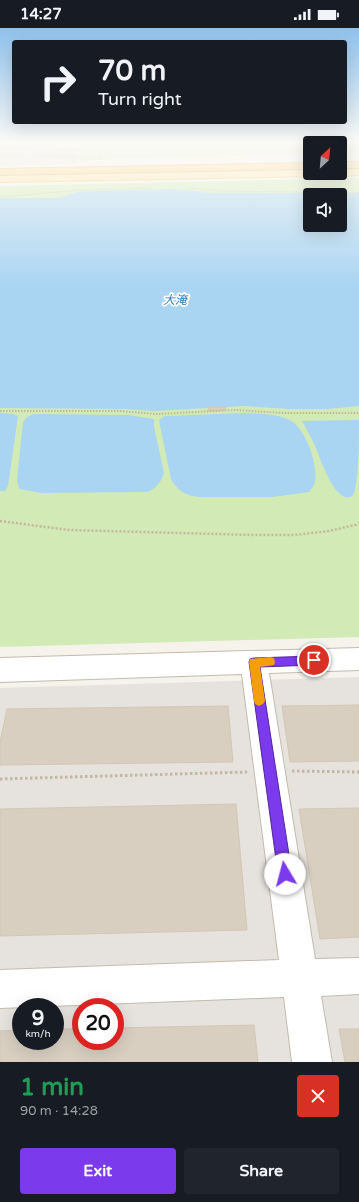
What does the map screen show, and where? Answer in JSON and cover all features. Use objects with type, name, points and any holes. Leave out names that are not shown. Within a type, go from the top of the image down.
[{"type":"street","points":[[0,670],[359,659]]},
{"type":"street","points":[[254,662],[312,1062]]},
{"type":"street","points":[[0,989],[359,976]]},
{"type":"path","points":[[0,197],[74,191]]},
{"type":"path","points":[[257,191],[359,192]]},
{"type":"path","points":[[0,410],[121,411],[158,414],[235,410],[283,413],[359,413]]},
{"type":"path","points":[[0,521],[69,530],[254,535],[294,535],[329,531],[359,524]]},
{"type":"path","points":[[0,779],[270,771],[359,772]]},
{"type":"shaded area","points":[[359,677],[359,1062],[0,1062],[0,688]]},
{"type":"green space","points":[[0,191],[303,191],[303,232],[347,232],[347,191],[359,191],[359,637],[0,647]]},
{"type":"water","name":"大淹","points":[[90,191],[303,193],[303,232],[347,232],[347,193],[359,193],[359,406],[327,409],[290,409],[243,406],[154,411],[125,409],[0,408],[0,198],[58,198],[77,192]]},
{"type":"water","points":[[0,413],[18,416],[8,486],[5,491],[0,491]]},
{"type":"water","points":[[243,413],[268,414],[286,418],[296,425],[302,432],[310,448],[315,466],[315,482],[309,492],[272,497],[200,497],[187,494],[177,487],[171,479],[159,420],[165,416]]},
{"type":"water","points":[[34,414],[128,415],[154,419],[154,427],[164,473],[158,485],[147,492],[42,493],[19,489],[17,480],[23,422],[27,417]]},
{"type":"water","points":[[359,420],[356,484],[352,496],[346,497],[340,494],[330,480],[302,421]]},
{"type":"building","points":[[208,407],[225,407],[226,410],[209,411]]},
{"type":"building","points":[[359,705],[359,761],[290,762],[282,706]]},
{"type":"building","points":[[228,706],[233,762],[0,765],[0,742],[7,709]]},
{"type":"building","points":[[236,804],[247,930],[0,936],[0,809]]},
{"type":"building","points":[[359,808],[359,937],[320,939],[299,809]]},
{"type":"building","points":[[254,1025],[258,1062],[0,1062],[0,1031],[12,1030],[12,1050],[64,1050],[64,1029],[72,1029],[72,1050],[124,1050],[124,1028]]},
{"type":"building","points":[[339,1029],[359,1029],[359,1062],[345,1062]]},
{"type":"slow traffic","points":[[259,701],[254,662],[270,662]]},
{"type":"route","points":[[285,874],[254,662],[314,660]]}]
